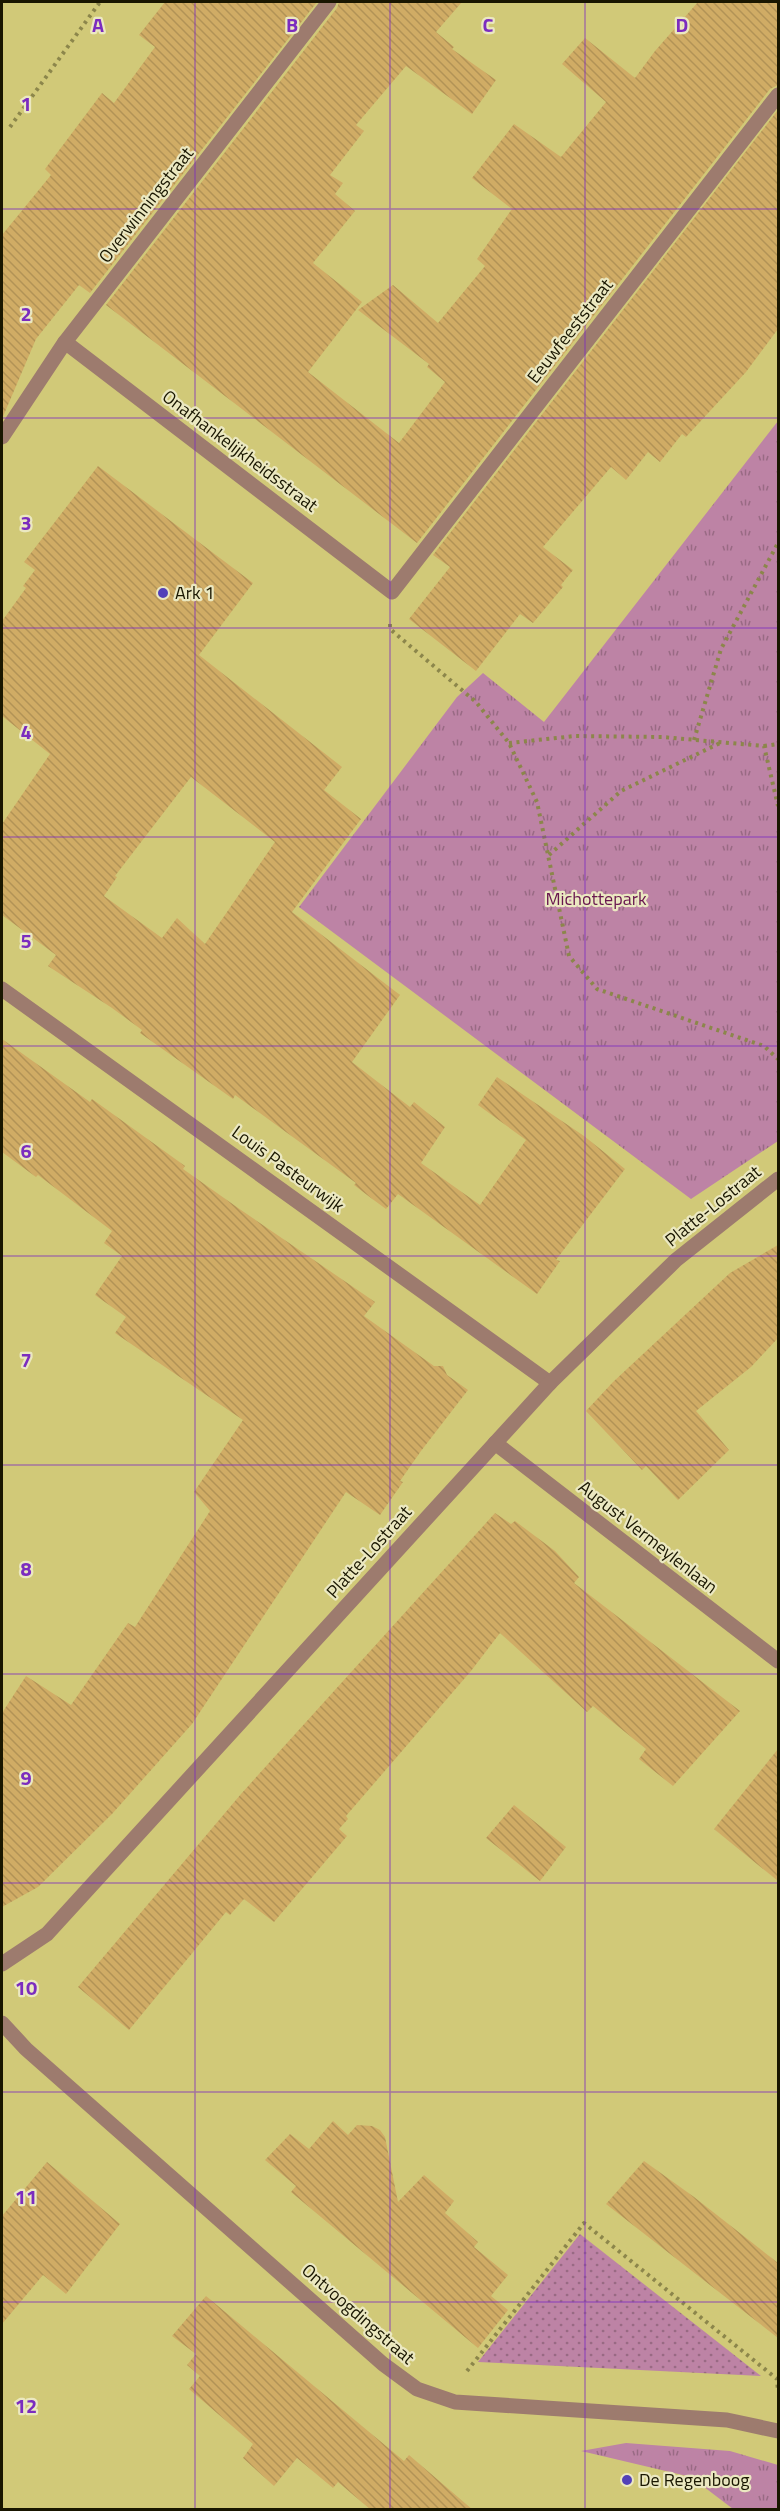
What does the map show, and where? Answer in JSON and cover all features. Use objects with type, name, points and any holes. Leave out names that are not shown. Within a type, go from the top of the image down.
[{"type":"street","name":"Overwinningstraat","points":[[2,437],[65,342],[329,2]]},
{"type":"street","name":"Eeuwfeeststraat","points":[[392,592],[778,95]]},
{"type":"street","name":"Onafhankelijkheidsstraat","points":[[65,342],[392,592]]},
{"type":"street","name":"Louis Pasteurwijk","points":[[2,988],[550,1383]]},
{"type":"street","name":"Platte-Lostraat","points":[[2,1964],[47,1934],[550,1383],[676,1260],[778,1179]]},
{"type":"street","name":"August Vermeylenlaan","points":[[495,1443],[778,1661]]},
{"type":"street","name":"Ontvoogdingstraat","points":[[2,2024],[26,2049],[383,2364],[417,2389],[455,2402],[727,2420],[778,2431]]},
{"type":"path","points":[[10,127],[99,2]]},
{"type":"path","points":[[694,740],[721,649],[778,543]]},
{"type":"path","points":[[392,592],[390,628],[476,702],[509,743],[537,802],[569,956],[597,989],[764,1046],[778,1059]]},
{"type":"path","points":[[509,743],[575,736],[662,737],[764,746],[778,744]]},
{"type":"path","points":[[549,855],[621,790],[720,742]]},
{"type":"path","points":[[764,746],[778,806]]},
{"type":"path","points":[[445,2399],[584,2223],[777,2379],[778,2392]]},
{"type":"green space","name":"Michottepark","points":[[778,421],[778,1141],[691,1199],[299,907],[457,697],[483,673],[544,722]]},
{"type":"green space","points":[[580,2234],[761,2376],[478,2362]]},
{"type":"green space","points":[[626,2443],[730,2451],[778,2465],[778,2509],[733,2509],[691,2477],[581,2451]]},
{"type":"building","points":[[165,2],[317,2],[90,293],[79,285],[36,339],[2,419],[2,235],[51,175],[45,169],[102,93],[114,103],[155,47],[139,35]]},
{"type":"building","points":[[339,2],[462,2],[436,32],[454,47],[452,49],[496,80],[472,114],[406,66],[356,125],[364,131],[330,175],[343,183],[335,194],[355,211],[313,263],[362,302],[308,372],[399,443],[445,382],[427,367],[429,364],[358,310],[393,285],[438,323],[485,266],[477,259],[512,209],[472,178],[514,124],[561,157],[606,102],[562,64],[585,38],[635,78],[655,51],[698,2],[778,2],[778,85],[770,89],[417,543],[106,305],[337,8]]},
{"type":"building","points":[[778,110],[778,329],[746,372],[686,437],[682,434],[660,462],[648,452],[626,480],[611,467],[543,547],[573,570],[561,585],[563,587],[533,623],[520,614],[476,671],[409,619],[450,567],[433,555]]},
{"type":"building","points":[[98,466],[253,583],[199,655],[342,767],[324,790],[361,819],[292,912],[400,995],[352,1062],[410,1107],[414,1102],[445,1127],[421,1163],[480,1205],[526,1140],[478,1105],[497,1077],[584,1136],[625,1169],[556,1260],[560,1261],[537,1294],[398,1194],[386,1209],[354,1185],[356,1183],[235,1095],[233,1099],[140,1033],[142,1030],[112,1008],[48,966],[56,955],[2,915],[2,824],[50,754],[2,716],[2,621],[26,588],[23,586],[35,570],[24,562]],"holes":[[[191,777],[275,842],[205,944],[177,918],[162,938],[104,896],[117,877],[115,876]]]},
{"type":"building","points":[[2,1039],[90,1102],[92,1099],[185,1166],[183,1169],[375,1302],[364,1316],[434,1366],[443,1366],[447,1375],[468,1390],[421,1451],[380,1515],[346,1492],[192,1724],[112,1814],[38,1887],[2,1907],[2,1713],[26,1676],[71,1705],[128,1623],[135,1627],[210,1511],[194,1492],[243,1420],[115,1333],[126,1317],[95,1295],[122,1256],[104,1243],[112,1231],[38,1175],[36,1177],[2,1152]]},
{"type":"building","points":[[778,1245],[778,1338],[751,1367],[696,1411],[729,1450],[678,1500],[646,1466],[642,1470],[586,1411],[613,1382],[730,1273]]},
{"type":"building","points":[[495,1513],[511,1524],[515,1521],[555,1551],[579,1577],[574,1583],[740,1711],[673,1786],[639,1759],[646,1749],[593,1706],[587,1712],[500,1633],[471,1671],[346,1816],[348,1819],[339,1829],[347,1836],[274,1922],[244,1899],[230,1915],[226,1912],[129,2030],[78,1987],[241,1794]]},
{"type":"building","points":[[778,1749],[778,1881],[714,1829]]},
{"type":"building","points":[[514,1805],[566,1847],[540,1881],[486,1838]]},
{"type":"building","points":[[333,2121],[348,2135],[357,2125],[372,2126],[380,2130],[385,2137],[398,2202],[424,2175],[454,2201],[445,2213],[478,2242],[474,2247],[508,2275],[491,2296],[508,2310],[478,2348],[291,2192],[296,2186],[265,2160],[290,2134],[309,2149]]},
{"type":"building","points":[[644,2161],[778,2263],[778,2338],[606,2204]]},
{"type":"building","points":[[47,2162],[120,2224],[66,2294],[43,2275],[2,2324],[2,2216]]},
{"type":"building","points":[[206,2296],[404,2461],[409,2455],[473,2510],[371,2510],[338,2482],[333,2488],[297,2458],[274,2486],[243,2458],[253,2444],[189,2389],[200,2376],[187,2365],[196,2354],[172,2336]]},
{"type":"place","name":"Ark 1","points":[[163,593]]},
{"type":"place","name":"De Regenboog","points":[[627,2480]]}]
